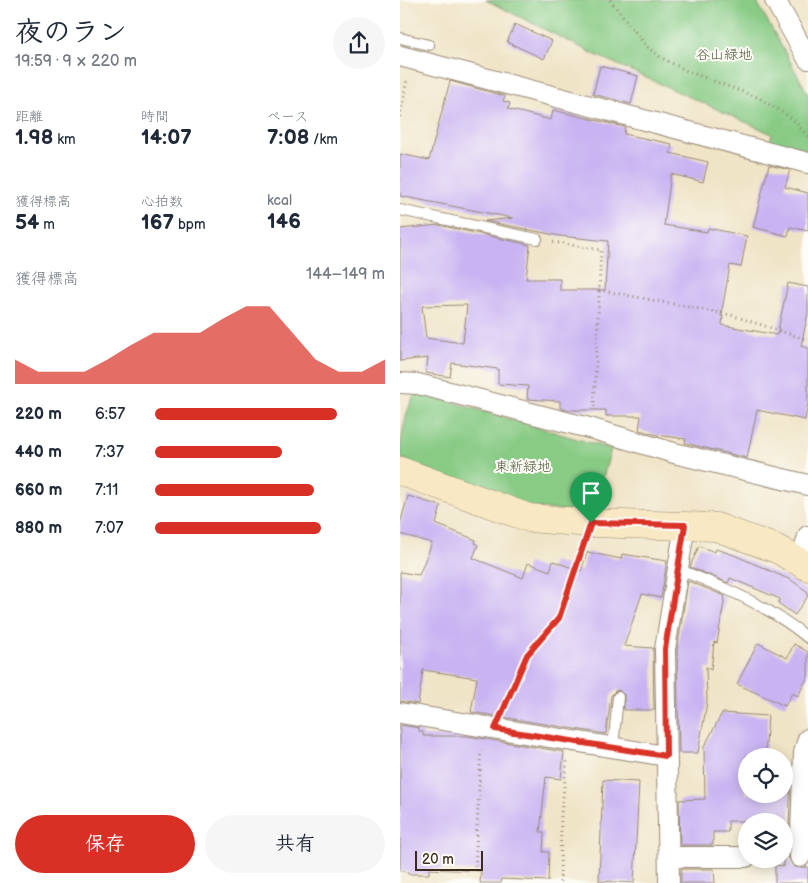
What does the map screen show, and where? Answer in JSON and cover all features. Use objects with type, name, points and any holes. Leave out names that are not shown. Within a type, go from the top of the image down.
[{"type":"street","points":[[776,0],[808,59]]},
{"type":"street","points":[[405,58],[808,164]]},
{"type":"street","points":[[400,382],[418,384],[674,453],[808,485]]},
{"type":"street","points":[[400,471],[529,518],[591,523],[716,527],[777,549],[806,555]]},
{"type":"street","points":[[669,883],[665,649],[685,525]]},
{"type":"street","points":[[400,713],[666,756]]},
{"type":"street","points":[[797,858],[804,753],[808,739]]},
{"type":"street","points":[[669,857],[738,857]]},
{"type":"lane","points":[[400,38],[429,45]]},
{"type":"lane","points":[[400,210],[538,239]]},
{"type":"lane","points":[[678,569],[729,589],[784,618],[808,638]]},
{"type":"lane","points":[[613,748],[618,697]]},
{"type":"path","points":[[610,0],[647,47],[660,57],[687,71],[759,98],[793,119],[808,137]]},
{"type":"path","points":[[400,117],[405,58]]},
{"type":"path","points":[[538,239],[601,250],[593,430]]},
{"type":"path","points":[[599,290],[731,315],[808,340]]},
{"type":"path","points":[[475,872],[488,728],[527,655],[559,618],[591,523]]},
{"type":"path","points":[[560,882],[561,814],[569,741]]},
{"type":"green space","name":"谷山緑地","points":[[486,0],[756,0],[808,94],[808,155],[769,144],[772,134],[596,55]]},
{"type":"green space","name":"東新緑地","points":[[422,393],[611,449],[593,513],[513,506],[401,458],[402,434],[408,412],[413,397]]},
{"type":"building","points":[[515,24],[552,41],[544,59],[507,42]]},
{"type":"building","points":[[600,66],[638,76],[631,104],[593,94]]},
{"type":"building","points":[[450,81],[505,96],[503,101],[510,103],[508,109],[551,120],[553,110],[625,127],[624,134],[672,144],[670,153],[708,162],[703,182],[671,174],[664,225],[707,232],[708,228],[747,236],[741,267],[730,265],[721,316],[723,316],[722,325],[777,335],[788,283],[808,287],[808,313],[801,346],[808,348],[808,403],[805,420],[757,410],[747,458],[685,443],[686,439],[657,435],[639,430],[641,416],[606,416],[606,410],[566,410],[560,408],[560,401],[527,399],[528,386],[498,384],[498,369],[452,363],[450,377],[426,373],[428,358],[400,361],[400,229],[439,225],[530,245],[526,279],[560,279],[560,290],[605,290],[608,241],[560,236],[485,221],[513,218],[400,196],[400,154],[429,160]],"holes":[[[467,305],[463,343],[426,338],[422,306]]]},
{"type":"building","points":[[769,165],[790,170],[785,187],[808,193],[808,231],[790,227],[788,236],[753,227]]},
{"type":"building","points":[[408,496],[441,506],[436,524],[476,540],[475,543],[478,545],[473,558],[523,578],[528,563],[550,571],[553,561],[581,571],[587,552],[621,559],[622,554],[667,561],[661,598],[642,594],[624,646],[653,648],[654,710],[624,710],[624,695],[619,690],[615,691],[611,696],[606,734],[471,712],[477,678],[423,670],[418,704],[400,701],[400,572],[419,575],[432,543],[400,534],[400,524]]},
{"type":"building","points":[[699,546],[715,552],[716,549],[734,555],[791,580],[808,592],[808,596],[795,615],[778,603],[780,599],[730,578],[728,583],[690,567]]},
{"type":"building","points":[[688,581],[725,596],[717,643],[714,642],[711,670],[706,667],[707,702],[698,753],[679,753],[677,650]]},
{"type":"building","points":[[758,643],[787,658],[794,644],[808,652],[808,676],[798,696],[792,693],[785,706],[737,684]]},
{"type":"building","points":[[722,713],[768,716],[766,748],[738,748],[738,803],[790,803],[790,813],[738,813],[738,821],[728,821],[728,832],[713,832],[713,845],[680,845],[679,800],[705,799],[704,747]]},
{"type":"building","points":[[400,725],[419,728],[419,731],[423,732],[423,736],[467,736],[564,752],[561,779],[546,777],[540,832],[544,832],[543,852],[549,852],[548,881],[502,879],[501,883],[480,883],[481,871],[429,869],[429,874],[408,874],[408,872],[400,871]]},
{"type":"building","points":[[603,780],[639,782],[634,883],[599,881]]},
{"type":"building","points":[[793,865],[794,867],[808,867],[808,883],[775,883],[775,868],[793,868]]},
{"type":"building","points":[[681,869],[714,869],[715,883],[681,883]]},
{"type":"route","points":[[591,523],[685,525],[665,649],[666,756],[495,729],[527,655],[559,618],[591,523]]}]
